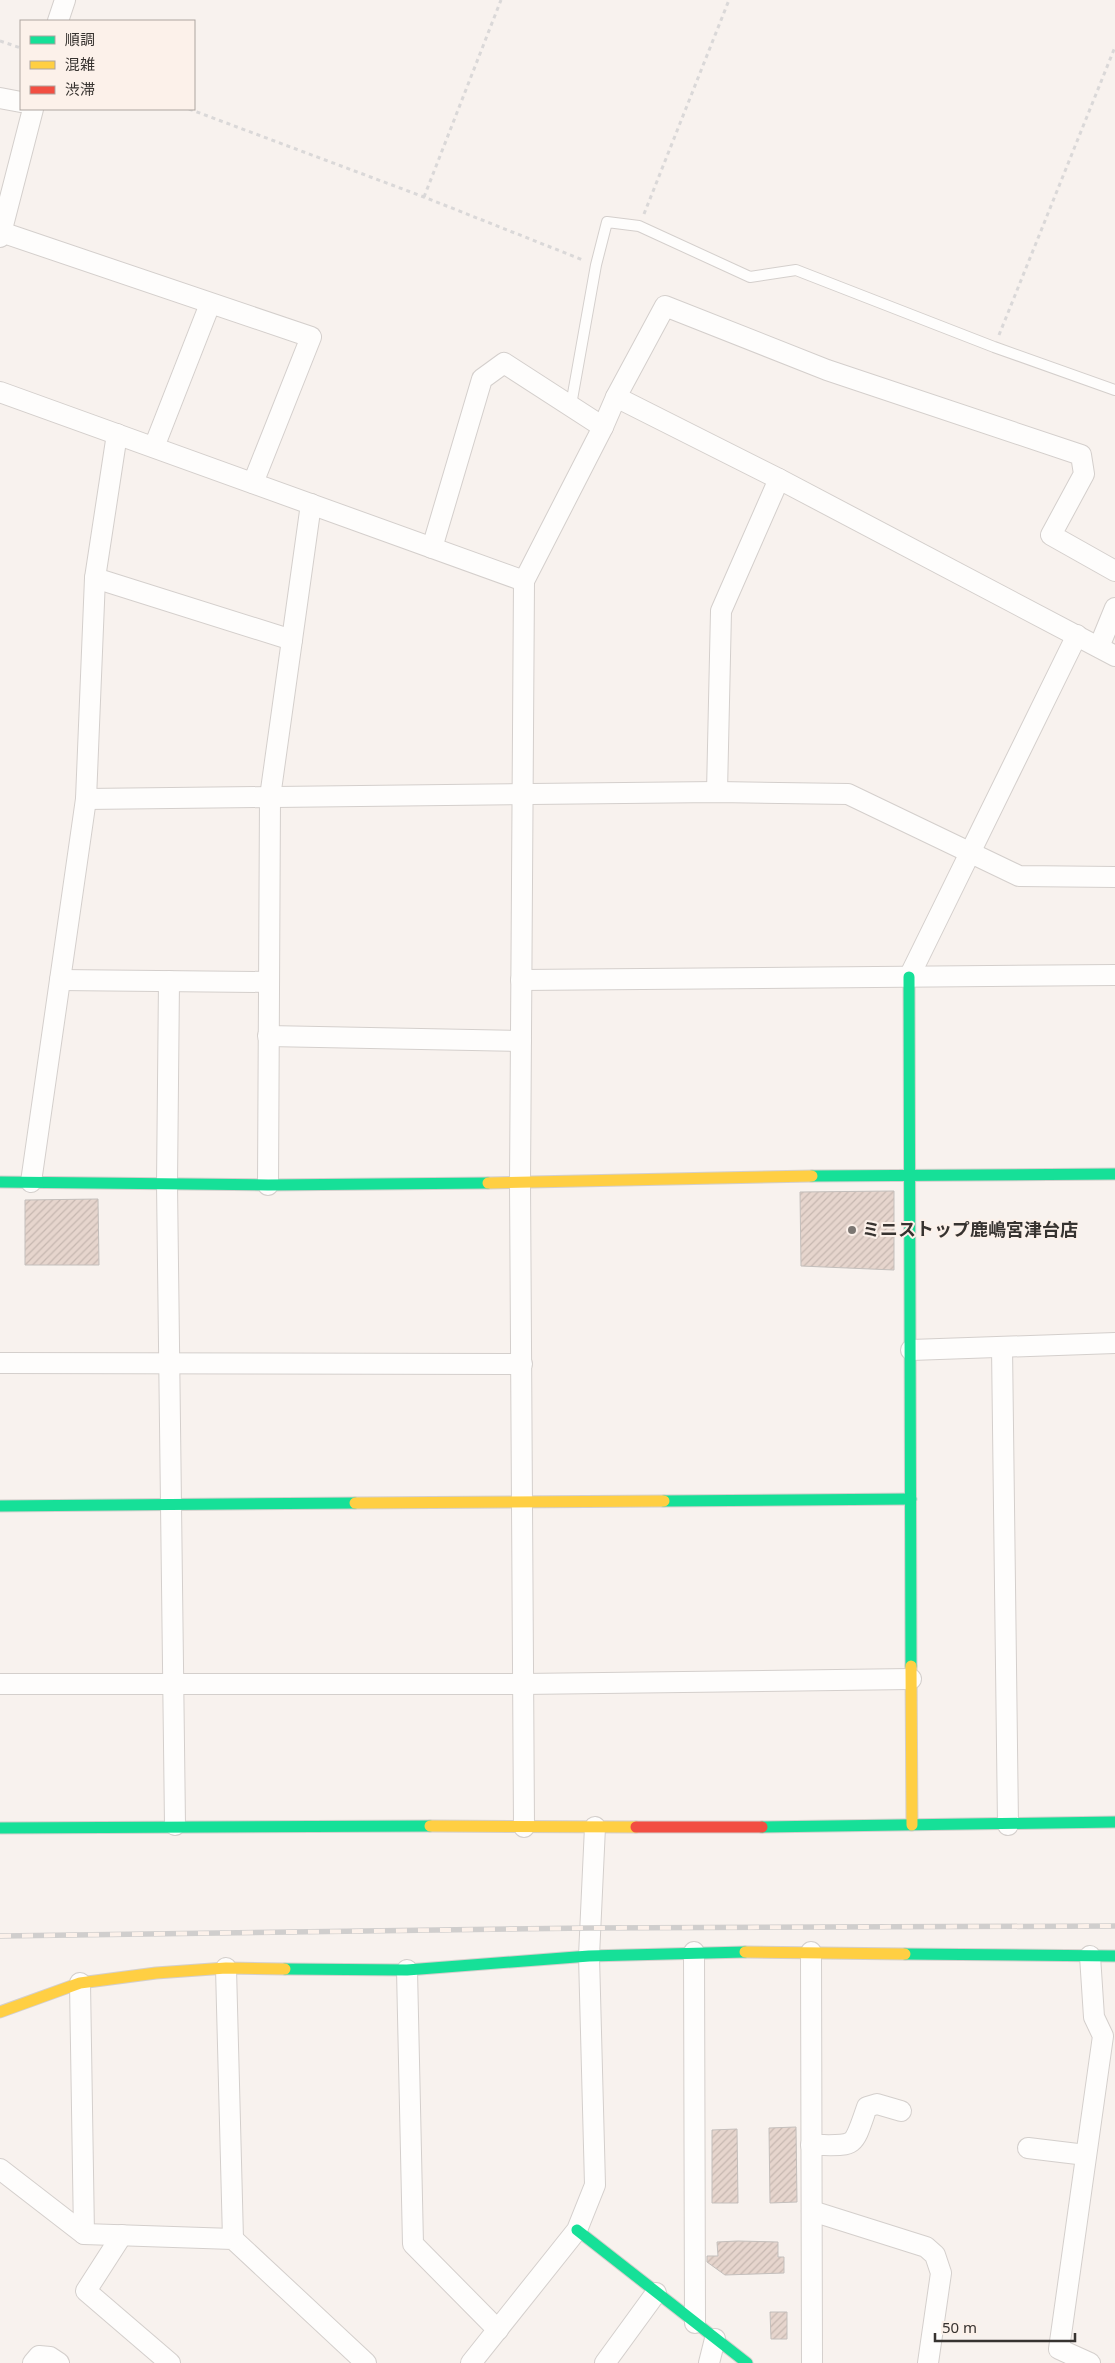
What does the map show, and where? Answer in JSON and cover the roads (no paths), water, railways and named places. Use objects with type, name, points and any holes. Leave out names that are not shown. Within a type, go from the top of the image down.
[{"type":"street","points":[[58,20],[65,0]]},
{"type":"street","points":[[0,98],[20,102]]},
{"type":"street","points":[[33,110],[1,235],[311,337],[253,483]]},
{"type":"street","points":[[154,447],[210,304]]},
{"type":"street","points":[[524,1827],[520,1182],[524,581],[603,427],[616,397],[665,306],[826,370],[1081,456],[1084,474],[1051,535],[1115,571]]},
{"type":"street","points":[[432,548],[482,379],[504,363],[603,427]]},
{"type":"street","points":[[0,392],[524,581]]},
{"type":"street","points":[[616,397],[779,479],[1077,634],[1107,652],[1115,608]]},
{"type":"street","points":[[31,1182],[86,799],[95,578],[117,434]]},
{"type":"street","points":[[717,792],[721,611],[779,479]]},
{"type":"street","points":[[268,1186],[270,797],[311,504]]},
{"type":"street","points":[[95,578],[292,640]]},
{"type":"street","points":[[912,1825],[910,977],[1077,634]]},
{"type":"street","points":[[86,799],[717,792],[848,794],[1019,876],[1115,877]]},
{"type":"street","points":[[522,980],[1115,975]]},
{"type":"street","points":[[60,980],[269,982]]},
{"type":"street","points":[[169,981],[167,1184],[175,1825]]},
{"type":"street","points":[[268,1036],[521,1041]]},
{"type":"street","points":[[0,1182],[268,1186],[719,1177],[1115,1174]]},
{"type":"street","points":[[910,1350],[1115,1344]]},
{"type":"street","points":[[1002,1347],[1008,1825]]},
{"type":"street","points":[[0,1363],[522,1364]]},
{"type":"street","points":[[0,1506],[911,1499]]},
{"type":"street","points":[[0,1684],[523,1684],[911,1679]]},
{"type":"street","points":[[0,1828],[175,1825],[595,1827],[1008,1825],[1115,1822]]},
{"type":"street","points":[[471,2363],[577,2230],[595,2186],[588,1956],[595,1827]]},
{"type":"street","points":[[694,1952],[695,2324]]},
{"type":"street","points":[[0,2012],[80,1983],[156,1973],[226,1968],[407,1970],[588,1956],[694,1952],[1115,1956]]},
{"type":"street","points":[[811,1952],[812,2363]]},
{"type":"street","points":[[1090,1956],[1094,2017],[1103,2036],[1058,2349],[1090,2363]]},
{"type":"street","points":[[226,1968],[233,2239]]},
{"type":"street","points":[[407,1970],[413,2244],[498,2330]]},
{"type":"street","points":[[80,1983],[84,2234]]},
{"type":"street","points":[[811,2145],[847,2145],[855,2140],[867,2107],[877,2104],[900,2111]]},
{"type":"street","points":[[1028,2148],[1086,2155]]},
{"type":"street","points":[[0,2169],[84,2234],[233,2239],[366,2363]]},
{"type":"street","points":[[812,2211],[926,2247],[935,2255],[941,2273],[928,2363]]},
{"type":"street","points":[[577,2230],[747,2363]]},
{"type":"street","points":[[122,2235],[86,2291],[170,2363]]},
{"type":"street","points":[[605,2363],[656,2293]]},
{"type":"street","points":[[709,2363],[715,2339]]},
{"type":"street","points":[[34,2363],[40,2356],[50,2356],[59,2363]]},
{"type":"lane","points":[[571,405],[596,265],[607,222],[640,226],[750,277],[796,270],[994,347],[1115,390]]},
{"type":"railway","points":[[0,1936],[590,1928],[1115,1926]]},
{"type":"place","name":"ミニストップ鹿嶋宮津台店","points":[[852,1230]]}]
